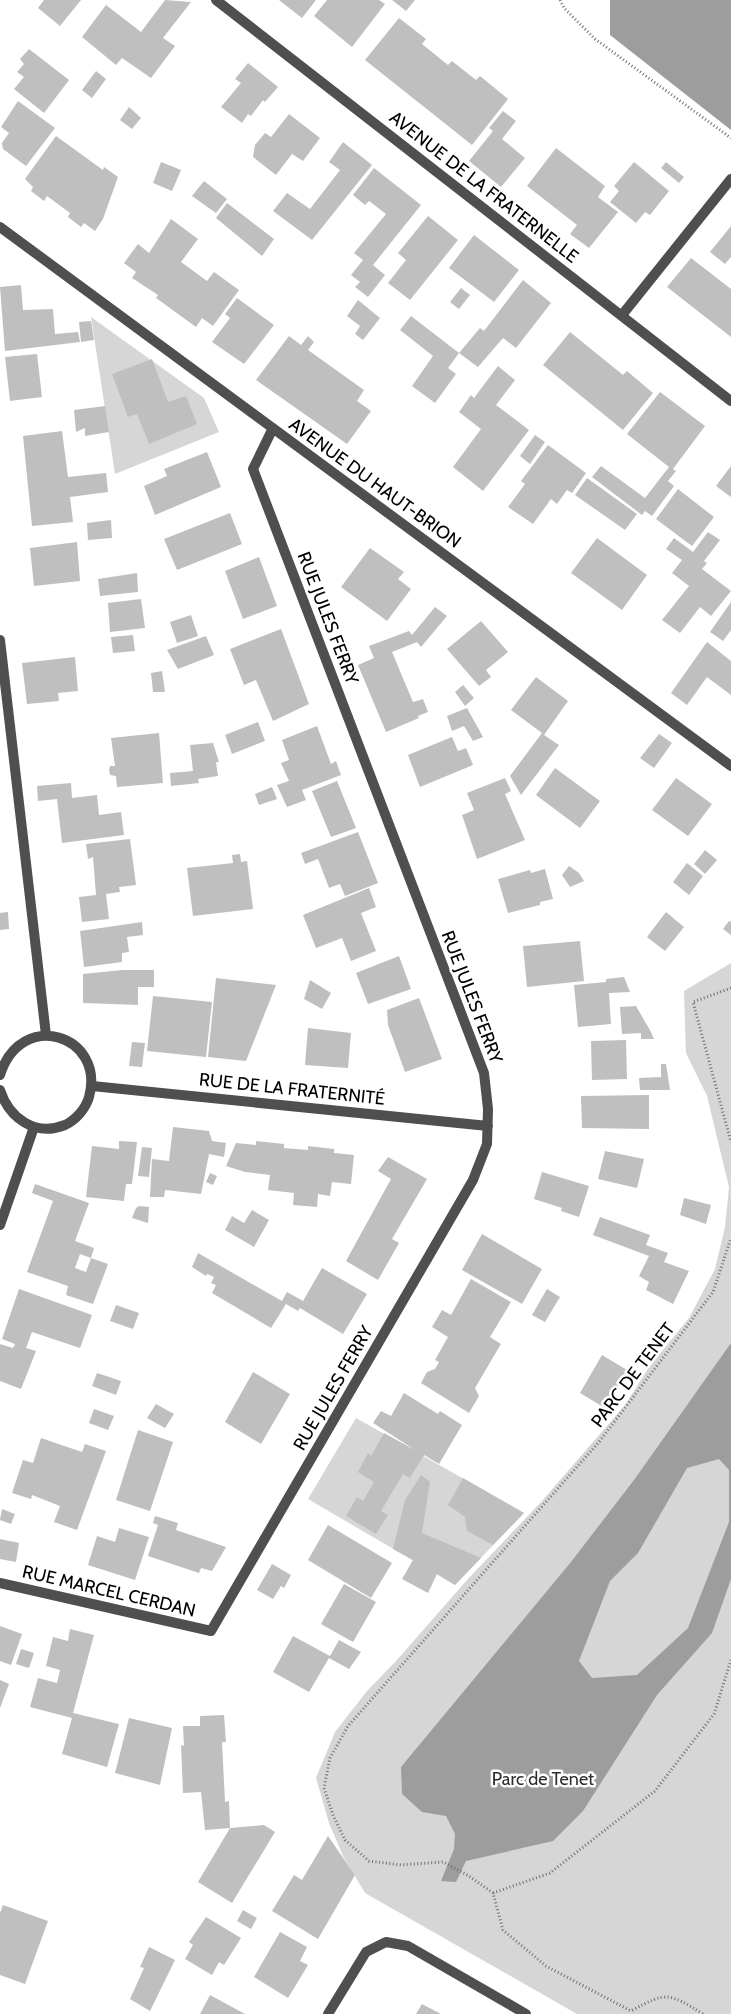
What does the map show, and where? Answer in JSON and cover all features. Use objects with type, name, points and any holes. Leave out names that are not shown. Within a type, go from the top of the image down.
[{"type":"street","name":"AVENUE DE LA FRATERNELLE","points":[[216,0],[731,401]]},
{"type":"street","points":[[622,315],[731,180]]},
{"type":"street","name":"AVENUE DU HAUT-BRION","points":[[0,227],[731,766]]},
{"type":"street","name":"RUE JULES FERRY","points":[[211,1631],[473,1180],[487,1144],[488,1126],[484,1073],[254,469],[273,428]]},
{"type":"street","points":[[0,640],[46,1036]]},
{"type":"street","points":[[0,1075],[11,1052],[21,1043],[33,1037],[46,1036],[61,1038],[75,1045],[85,1057],[91,1071],[92,1086],[88,1102],[79,1115],[66,1124],[50,1128],[34,1127],[22,1122],[11,1113],[4,1102],[0,1090]]},
{"type":"street","name":"RUE DE LA FRATERNITÉ","points":[[92,1086],[488,1126]]},
{"type":"street","points":[[0,1225],[34,1127]]},
{"type":"street","name":"RUE MARCEL CERDAN","points":[[0,1583],[211,1631]]},
{"type":"street","points":[[328,2014],[366,1952],[386,1942],[408,1946],[526,2014]]},
{"type":"path","points":[[560,0],[564,8],[596,39],[731,138]]},
{"type":"path","points":[[731,988],[693,1002],[731,1142]]},
{"type":"path","name":"PARC DE TENET","points":[[493,1893],[469,1876],[442,1862],[401,1865],[369,1861],[345,1840],[333,1815],[324,1788],[330,1758],[348,1726],[604,1435],[713,1292],[731,1238]]},
{"type":"path","points":[[703,2014],[676,1998],[656,1997],[630,2012],[546,1966],[503,1930],[493,1893],[550,1873],[655,1791],[714,1714],[731,1660]]},
{"type":"green space","points":[[91,317],[204,398],[219,432],[115,474]]},
{"type":"green space","name":"Parc de Tenet","points":[[731,963],[731,2014],[577,2014],[365,1893],[343,1856],[329,1823],[316,1778],[335,1732],[367,1691],[467,1580],[541,1502],[625,1405],[649,1367],[689,1318],[715,1269],[725,1227],[729,1187],[707,1096],[686,1053],[684,991]]},
{"type":"green space","points":[[356,1418],[524,1513],[455,1585],[308,1499]]},
{"type":"shaded area","points":[[610,0],[731,0],[731,130],[610,35]]},
{"type":"shaded area","points":[[731,1343],[731,1579],[712,1633],[657,1695],[583,1811],[553,1841],[466,1861],[456,1882],[441,1881],[454,1849],[455,1834],[446,1816],[422,1812],[402,1794],[401,1767],[571,1562],[634,1480]],"holes":[[[719,1459],[729,1470],[729,1522],[688,1628],[637,1675],[592,1678],[579,1661],[610,1581],[638,1553],[687,1468]]]},
{"type":"building","points":[[44,0],[81,0],[60,26],[38,8]]},
{"type":"building","points":[[165,0],[191,2],[163,38],[175,46],[151,78],[122,58],[116,65],[82,37],[106,5],[141,32]]},
{"type":"building","points":[[279,0],[316,0],[302,18]]},
{"type":"building","points":[[327,0],[379,0],[385,4],[352,47],[314,16]]},
{"type":"building","points":[[392,0],[415,0],[406,11]]},
{"type":"building","points":[[399,18],[426,39],[422,44],[448,65],[452,61],[476,80],[480,76],[508,99],[472,145],[365,60]]},
{"type":"building","points":[[29,49],[69,80],[44,113],[14,89],[24,77],[17,72],[24,64],[20,59]]},
{"type":"building","points":[[248,63],[278,87],[265,102],[263,100],[251,116],[248,114],[242,123],[221,107],[241,83],[235,79]]},
{"type":"building","points":[[96,71],[106,79],[92,98],[82,90]]},
{"type":"building","points":[[18,101],[55,128],[26,166],[3,149],[2,143],[9,133],[1,127]]},
{"type":"building","points":[[129,107],[141,118],[132,129],[120,120]]},
{"type":"building","points":[[503,111],[516,121],[502,139],[525,158],[501,187],[469,161],[493,131],[489,128]]},
{"type":"building","points":[[289,114],[320,138],[303,161],[292,154],[276,175],[253,157],[255,145],[265,133],[271,137]]},
{"type":"building","points":[[56,136],[103,170],[104,167],[118,177],[103,219],[95,231],[84,223],[81,227],[68,217],[70,213],[47,196],[44,201],[31,191],[33,187],[25,179]]},
{"type":"building","points":[[343,142],[372,165],[312,240],[273,211],[287,193],[310,209],[340,170],[329,162]]},
{"type":"building","points":[[556,148],[605,186],[598,197],[618,212],[589,248],[570,234],[577,225],[527,186]]},
{"type":"building","points":[[161,162],[181,170],[172,191],[153,183]]},
{"type":"building","points":[[634,162],[669,191],[650,215],[645,212],[636,223],[610,202],[619,191],[614,186]]},
{"type":"building","points":[[666,162],[684,177],[679,183],[661,168]]},
{"type":"building","points":[[374,168],[421,205],[373,265],[385,275],[368,297],[355,287],[360,282],[351,275],[363,260],[354,253],[386,214],[369,201],[365,205],[353,195]]},
{"type":"building","points":[[204,181],[227,199],[216,213],[192,196]]},
{"type":"building","points":[[227,203],[274,239],[262,256],[216,218]]},
{"type":"building","points":[[428,216],[458,240],[410,300],[388,283],[406,260],[398,253]]},
{"type":"building","points":[[171,219],[198,239],[181,262],[207,281],[214,272],[239,290],[213,326],[202,318],[196,327],[156,298],[158,295],[132,278],[136,272],[124,263],[138,244],[149,253]]},
{"type":"building","points":[[731,226],[731,257],[725,264],[710,252]]},
{"type":"building","points":[[474,235],[519,270],[494,302],[449,268]]},
{"type":"building","points":[[691,258],[731,289],[731,337],[667,287]]},
{"type":"building","points":[[523,280],[551,303],[516,348],[503,338],[478,367],[459,353],[480,328],[484,331]]},
{"type":"building","points":[[21,285],[23,310],[53,309],[55,334],[78,332],[80,342],[5,351],[0,287]]},
{"type":"building","points":[[461,288],[470,295],[459,309],[450,302]]},
{"type":"building","points":[[237,298],[274,325],[244,364],[212,342],[230,318],[225,314]]},
{"type":"building","points":[[358,300],[380,318],[363,340],[355,334],[360,326],[347,316]]},
{"type":"building","points":[[411,316],[459,353],[448,368],[456,374],[435,403],[412,386],[433,356],[400,330]]},
{"type":"building","points":[[91,321],[94,340],[81,342],[79,322]]},
{"type":"building","points":[[570,332],[623,375],[627,371],[653,393],[623,430],[543,365]]},
{"type":"building","points":[[289,336],[301,345],[308,336],[314,342],[308,350],[364,390],[357,401],[371,411],[347,444],[256,380]]},
{"type":"building","points":[[37,354],[42,397],[10,401],[5,357]]},
{"type":"building","points":[[152,359],[168,402],[186,396],[197,424],[149,444],[137,414],[128,417],[112,374]]},
{"type":"building","points":[[498,366],[515,380],[496,405],[529,430],[483,491],[453,467],[481,429],[459,412],[471,395],[474,398]]},
{"type":"building","points":[[660,392],[705,426],[673,469],[676,471],[668,481],[674,486],[652,516],[645,511],[642,515],[592,477],[601,466],[645,498],[669,467],[627,434]]},
{"type":"building","points":[[105,406],[109,432],[85,436],[85,428],[76,432],[74,410]]},
{"type":"building","points":[[62,431],[68,477],[106,473],[108,492],[70,497],[73,522],[32,526],[23,436]]},
{"type":"building","points":[[535,435],[545,442],[530,464],[520,456]]},
{"type":"building","points":[[548,445],[586,473],[572,493],[567,490],[557,504],[551,499],[533,524],[508,507],[525,484],[521,481]]},
{"type":"building","points":[[207,452],[221,487],[155,515],[144,486],[167,476],[164,469]]},
{"type":"building","points":[[731,466],[731,497],[716,486]]},
{"type":"building","points":[[587,478],[637,514],[625,530],[575,495]]},
{"type":"building","points":[[678,489],[714,517],[692,546],[656,519]]},
{"type":"building","points":[[230,513],[242,544],[177,570],[164,539]]},
{"type":"building","points":[[111,520],[112,538],[88,540],[87,523]]},
{"type":"building","points":[[708,532],[720,540],[704,561],[707,563],[702,569],[731,591],[711,616],[700,607],[680,633],[662,620],[689,586],[672,573],[682,560],[666,549],[674,538],[693,552]]},
{"type":"building","points":[[597,538],[647,575],[622,610],[571,573]]},
{"type":"building","points":[[77,542],[80,581],[34,586],[30,548]]},
{"type":"building","points":[[370,548],[404,572],[398,579],[411,589],[387,621],[341,587]]},
{"type":"building","points":[[259,557],[277,606],[243,619],[225,571]]},
{"type":"building","points":[[137,573],[138,592],[100,596],[98,579]]},
{"type":"building","points":[[141,599],[145,628],[110,632],[108,603]]},
{"type":"building","points":[[731,602],[731,630],[723,641],[710,632]]},
{"type":"building","points":[[435,607],[447,616],[421,647],[417,642],[392,652],[413,702],[423,699],[428,712],[418,716],[419,718],[386,732],[358,665],[374,658],[369,646],[409,631],[412,635]]},
{"type":"building","points":[[191,615],[198,636],[177,643],[170,622]]},
{"type":"building","points":[[481,621],[508,652],[486,670],[491,677],[479,686],[447,649]]},
{"type":"building","points":[[281,629],[309,704],[273,721],[256,680],[244,685],[230,649]]},
{"type":"building","points":[[133,635],[135,651],[113,653],[111,637]]},
{"type":"building","points":[[206,636],[214,655],[178,669],[167,650]]},
{"type":"building","points":[[707,642],[731,661],[731,695],[707,677],[687,705],[671,693]]},
{"type":"building","points":[[75,657],[78,691],[58,693],[59,701],[27,704],[22,663]]},
{"type":"building","points":[[162,671],[165,692],[153,692],[151,673]]},
{"type":"building","points":[[536,677],[568,701],[544,735],[559,745],[521,795],[510,776],[542,733],[511,710]]},
{"type":"building","points":[[463,685],[474,698],[465,706],[455,692]]},
{"type":"building","points":[[467,708],[483,737],[473,741],[464,726],[452,731],[447,716]]},
{"type":"building","points":[[258,722],[265,741],[232,754],[225,735]]},
{"type":"building","points":[[317,726],[331,764],[336,761],[341,775],[302,790],[306,800],[287,807],[277,785],[289,781],[281,763],[289,760],[282,740]]},
{"type":"building","points":[[159,733],[163,783],[117,787],[116,776],[110,775],[109,770],[110,766],[115,766],[111,738]]},
{"type":"building","points":[[659,734],[672,743],[654,768],[640,758]]},
{"type":"building","points":[[452,737],[458,751],[466,748],[473,765],[420,787],[408,755]]},
{"type":"building","points":[[213,743],[219,762],[216,762],[218,776],[198,779],[199,783],[171,786],[170,773],[193,771],[190,745]]},
{"type":"building","points":[[555,768],[600,801],[580,828],[536,795]]},
{"type":"building","points":[[505,778],[511,791],[505,794],[525,840],[477,859],[462,815],[474,810],[467,793]]},
{"type":"building","points":[[676,778],[712,804],[688,836],[652,810]]},
{"type":"building","points":[[337,781],[356,828],[331,837],[312,791]]},
{"type":"building","points":[[71,783],[72,798],[97,795],[99,815],[121,812],[124,835],[62,843],[57,799],[38,801],[37,786]]},
{"type":"building","points":[[272,787],[277,799],[259,805],[255,794]]},
{"type":"building","points":[[358,832],[378,883],[345,896],[340,884],[329,888],[318,859],[305,864],[301,853]]},
{"type":"building","points":[[130,839],[136,885],[119,887],[120,892],[106,894],[109,919],[82,922],[79,897],[96,895],[93,857],[88,859],[86,844]]},
{"type":"building","points":[[705,850],[717,860],[705,874],[694,864]]},
{"type":"building","points":[[240,854],[241,862],[247,861],[253,909],[193,916],[187,868],[233,863],[232,855]]},
{"type":"building","points":[[687,863],[703,876],[689,895],[673,882]]},
{"type":"building","points":[[569,866],[579,873],[584,881],[570,887],[562,875]]},
{"type":"building","points":[[545,869],[553,899],[540,902],[540,905],[508,913],[498,879],[530,870],[531,873]]},
{"type":"building","points":[[369,888],[376,907],[361,913],[376,951],[351,961],[342,938],[316,948],[303,915]]},
{"type":"building","points":[[8,912],[9,929],[0,930],[0,913]]},
{"type":"building","points":[[666,912],[684,927],[665,951],[647,937]]},
{"type":"building","points":[[729,921],[731,922],[731,935],[723,929]]},
{"type":"building","points":[[142,922],[143,935],[127,937],[129,952],[122,953],[122,962],[84,967],[80,931]]},
{"type":"building","points":[[580,941],[584,981],[527,987],[523,946]]},
{"type":"building","points":[[399,956],[411,989],[368,1004],[356,973]]},
{"type":"building","points":[[122,970],[154,970],[154,987],[138,987],[138,1005],[83,1003],[83,974]]},
{"type":"building","points":[[624,977],[630,992],[609,993],[611,1024],[578,1027],[574,985],[606,982],[606,979]]},
{"type":"building","points":[[216,978],[276,985],[246,1061],[208,1057]]},
{"type":"building","points":[[310,980],[331,993],[322,1009],[304,999]]},
{"type":"building","points":[[153,996],[212,1002],[206,1057],[147,1051]]},
{"type":"building","points":[[419,998],[442,1059],[405,1072],[388,1025],[387,1010]]},
{"type":"building","points":[[636,1006],[654,1039],[641,1039],[641,1033],[622,1034],[620,1007]]},
{"type":"building","points":[[308,1028],[351,1033],[348,1068],[305,1065]]},
{"type":"building","points":[[626,1040],[627,1079],[592,1080],[591,1041]]},
{"type":"building","points":[[132,1042],[145,1043],[142,1067],[129,1066]]},
{"type":"building","points":[[661,1064],[666,1064],[670,1090],[640,1090],[639,1078],[661,1077]]},
{"type":"building","points":[[649,1095],[649,1129],[582,1128],[581,1096]]},
{"type":"building","points":[[173,1127],[209,1131],[212,1141],[226,1143],[224,1157],[209,1154],[201,1194],[165,1190],[164,1197],[150,1197],[152,1159],[169,1161]]},
{"type":"building","points":[[119,1141],[137,1142],[132,1184],[126,1184],[124,1201],[86,1197],[92,1146],[119,1149]]},
{"type":"building","points":[[256,1141],[284,1144],[284,1148],[308,1150],[308,1146],[334,1149],[334,1153],[354,1155],[351,1184],[332,1182],[330,1196],[318,1194],[317,1207],[293,1205],[294,1193],[268,1190],[270,1175],[245,1172],[226,1166],[236,1143],[256,1145]]},
{"type":"building","points":[[142,1147],[152,1148],[149,1177],[138,1176]]},
{"type":"building","points":[[605,1151],[644,1159],[637,1188],[598,1179]]},
{"type":"building","points":[[388,1157],[427,1179],[392,1239],[399,1243],[378,1280],[346,1261],[391,1179],[378,1171]]},
{"type":"building","points":[[542,1172],[589,1186],[579,1217],[561,1211],[562,1208],[534,1199]]},
{"type":"building","points":[[210,1173],[217,1176],[213,1185],[206,1182]]},
{"type":"building","points":[[35,1184],[89,1203],[75,1241],[94,1248],[91,1258],[108,1264],[93,1304],[66,1295],[68,1286],[27,1272],[53,1201],[32,1193]],"holes":[[[80,1254],[91,1258],[86,1272],[75,1268]]]},
{"type":"building","points":[[684,1198],[711,1205],[706,1224],[680,1215]]},
{"type":"building","points":[[139,1206],[149,1207],[148,1223],[132,1218],[136,1208]]},
{"type":"building","points":[[252,1210],[269,1220],[254,1247],[225,1230],[232,1216],[244,1223]]},
{"type":"building","points":[[600,1217],[650,1235],[646,1245],[668,1253],[664,1262],[689,1271],[673,1304],[646,1290],[649,1282],[639,1276],[649,1256],[593,1235]]},
{"type":"building","points":[[482,1234],[542,1269],[522,1304],[462,1270]]},
{"type":"building","points":[[198,1253],[282,1301],[287,1292],[303,1301],[322,1268],[367,1294],[343,1334],[300,1308],[298,1311],[286,1304],[271,1328],[212,1293],[216,1285],[211,1283],[214,1277],[207,1274],[206,1276],[192,1267]]},
{"type":"building","points":[[471,1279],[511,1302],[490,1337],[501,1344],[475,1388],[479,1396],[469,1413],[421,1383],[427,1372],[435,1369],[439,1362],[435,1360],[448,1337],[432,1327],[442,1310],[451,1315]]},
{"type":"building","points":[[19,1289],[92,1315],[80,1348],[32,1332],[26,1348],[36,1351],[21,1389],[0,1381],[0,1344],[13,1348],[15,1344],[2,1339]]},
{"type":"building","points":[[547,1289],[560,1297],[545,1322],[532,1315]]},
{"type":"building","points":[[116,1305],[139,1313],[133,1329],[110,1321]]},
{"type":"building","points":[[602,1355],[627,1370],[605,1408],[580,1393]]},
{"type":"building","points":[[253,1372],[290,1394],[261,1444],[225,1422]]},
{"type":"building","points":[[97,1373],[121,1381],[116,1395],[92,1386]]},
{"type":"building","points":[[404,1393],[438,1414],[440,1411],[462,1425],[439,1464],[424,1455],[410,1478],[403,1474],[381,1511],[388,1515],[376,1534],[346,1516],[357,1497],[363,1501],[374,1482],[358,1472],[368,1453],[371,1456],[384,1433],[415,1450],[373,1423],[381,1411],[391,1416]]},
{"type":"building","points":[[156,1404],[174,1414],[165,1428],[147,1418]]},
{"type":"building","points":[[94,1409],[114,1416],[108,1430],[89,1423]]},
{"type":"building","points":[[138,1430],[173,1442],[150,1511],[116,1500]]},
{"type":"building","points":[[41,1438],[82,1452],[85,1444],[106,1451],[77,1530],[54,1522],[60,1506],[32,1495],[31,1499],[12,1493],[23,1460],[33,1463]]},
{"type":"building","points":[[421,1475],[430,1482],[422,1533],[481,1558],[455,1585],[437,1574],[428,1593],[402,1579],[413,1560],[393,1549],[405,1500]]},
{"type":"building","points":[[463,1478],[524,1513],[493,1545],[467,1531],[465,1517],[448,1505]]},
{"type":"building","points":[[2,1509],[15,1514],[11,1524],[0,1520]]},
{"type":"building","points":[[155,1516],[178,1523],[176,1530],[226,1547],[212,1571],[201,1568],[199,1573],[148,1556],[158,1525],[153,1523]]},
{"type":"building","points":[[328,1525],[392,1563],[371,1598],[308,1560]]},
{"type":"building","points":[[119,1528],[149,1537],[135,1580],[88,1565],[97,1536],[115,1542]]},
{"type":"building","points":[[0,1539],[19,1543],[16,1562],[0,1559]]},
{"type":"building","points":[[272,1564],[291,1575],[284,1588],[281,1586],[273,1599],[257,1590]]},
{"type":"building","points":[[344,1584],[376,1602],[353,1642],[321,1624]]},
{"type":"building","points":[[0,1626],[22,1634],[11,1665],[0,1661]]},
{"type":"building","points":[[70,1629],[94,1635],[73,1713],[119,1724],[107,1767],[62,1754],[72,1718],[30,1707],[38,1678],[57,1683],[60,1670],[46,1666],[53,1637],[68,1641]]},
{"type":"building","points":[[293,1636],[330,1656],[339,1640],[361,1652],[349,1669],[329,1658],[309,1692],[273,1672]]},
{"type":"building","points":[[21,1649],[34,1653],[29,1668],[16,1664]]},
{"type":"building","points":[[0,1680],[9,1684],[0,1708]]},
{"type":"building","points":[[224,1715],[226,1742],[222,1742],[225,1802],[229,1801],[230,1828],[205,1830],[201,1792],[183,1793],[181,1745],[184,1746],[183,1726],[200,1726],[200,1716]]},
{"type":"building","points":[[129,1718],[172,1728],[160,1785],[115,1773]]},
{"type":"building","points":[[264,1825],[275,1832],[232,1903],[198,1882],[230,1828]]},
{"type":"building","points":[[328,1836],[355,1875],[318,1939],[272,1911],[294,1875],[302,1880]]},
{"type":"building","points":[[3,1905],[48,1921],[25,1984],[0,1975],[0,1913]]},
{"type":"building","points":[[243,1910],[257,1918],[251,1929],[237,1921]]},
{"type":"building","points":[[206,1917],[241,1938],[224,1965],[219,1962],[212,1975],[185,1959],[193,1945],[189,1942]]},
{"type":"building","points":[[280,1932],[307,1947],[300,1961],[308,1965],[288,1998],[254,1977]]},
{"type":"building","points":[[149,1947],[175,1960],[150,2011],[130,1999],[144,1968],[140,1967]]},
{"type":"building","points":[[210,1995],[245,2014],[200,2014]]},
{"type":"building","points":[[422,2004],[441,2014],[416,2014]]}]
